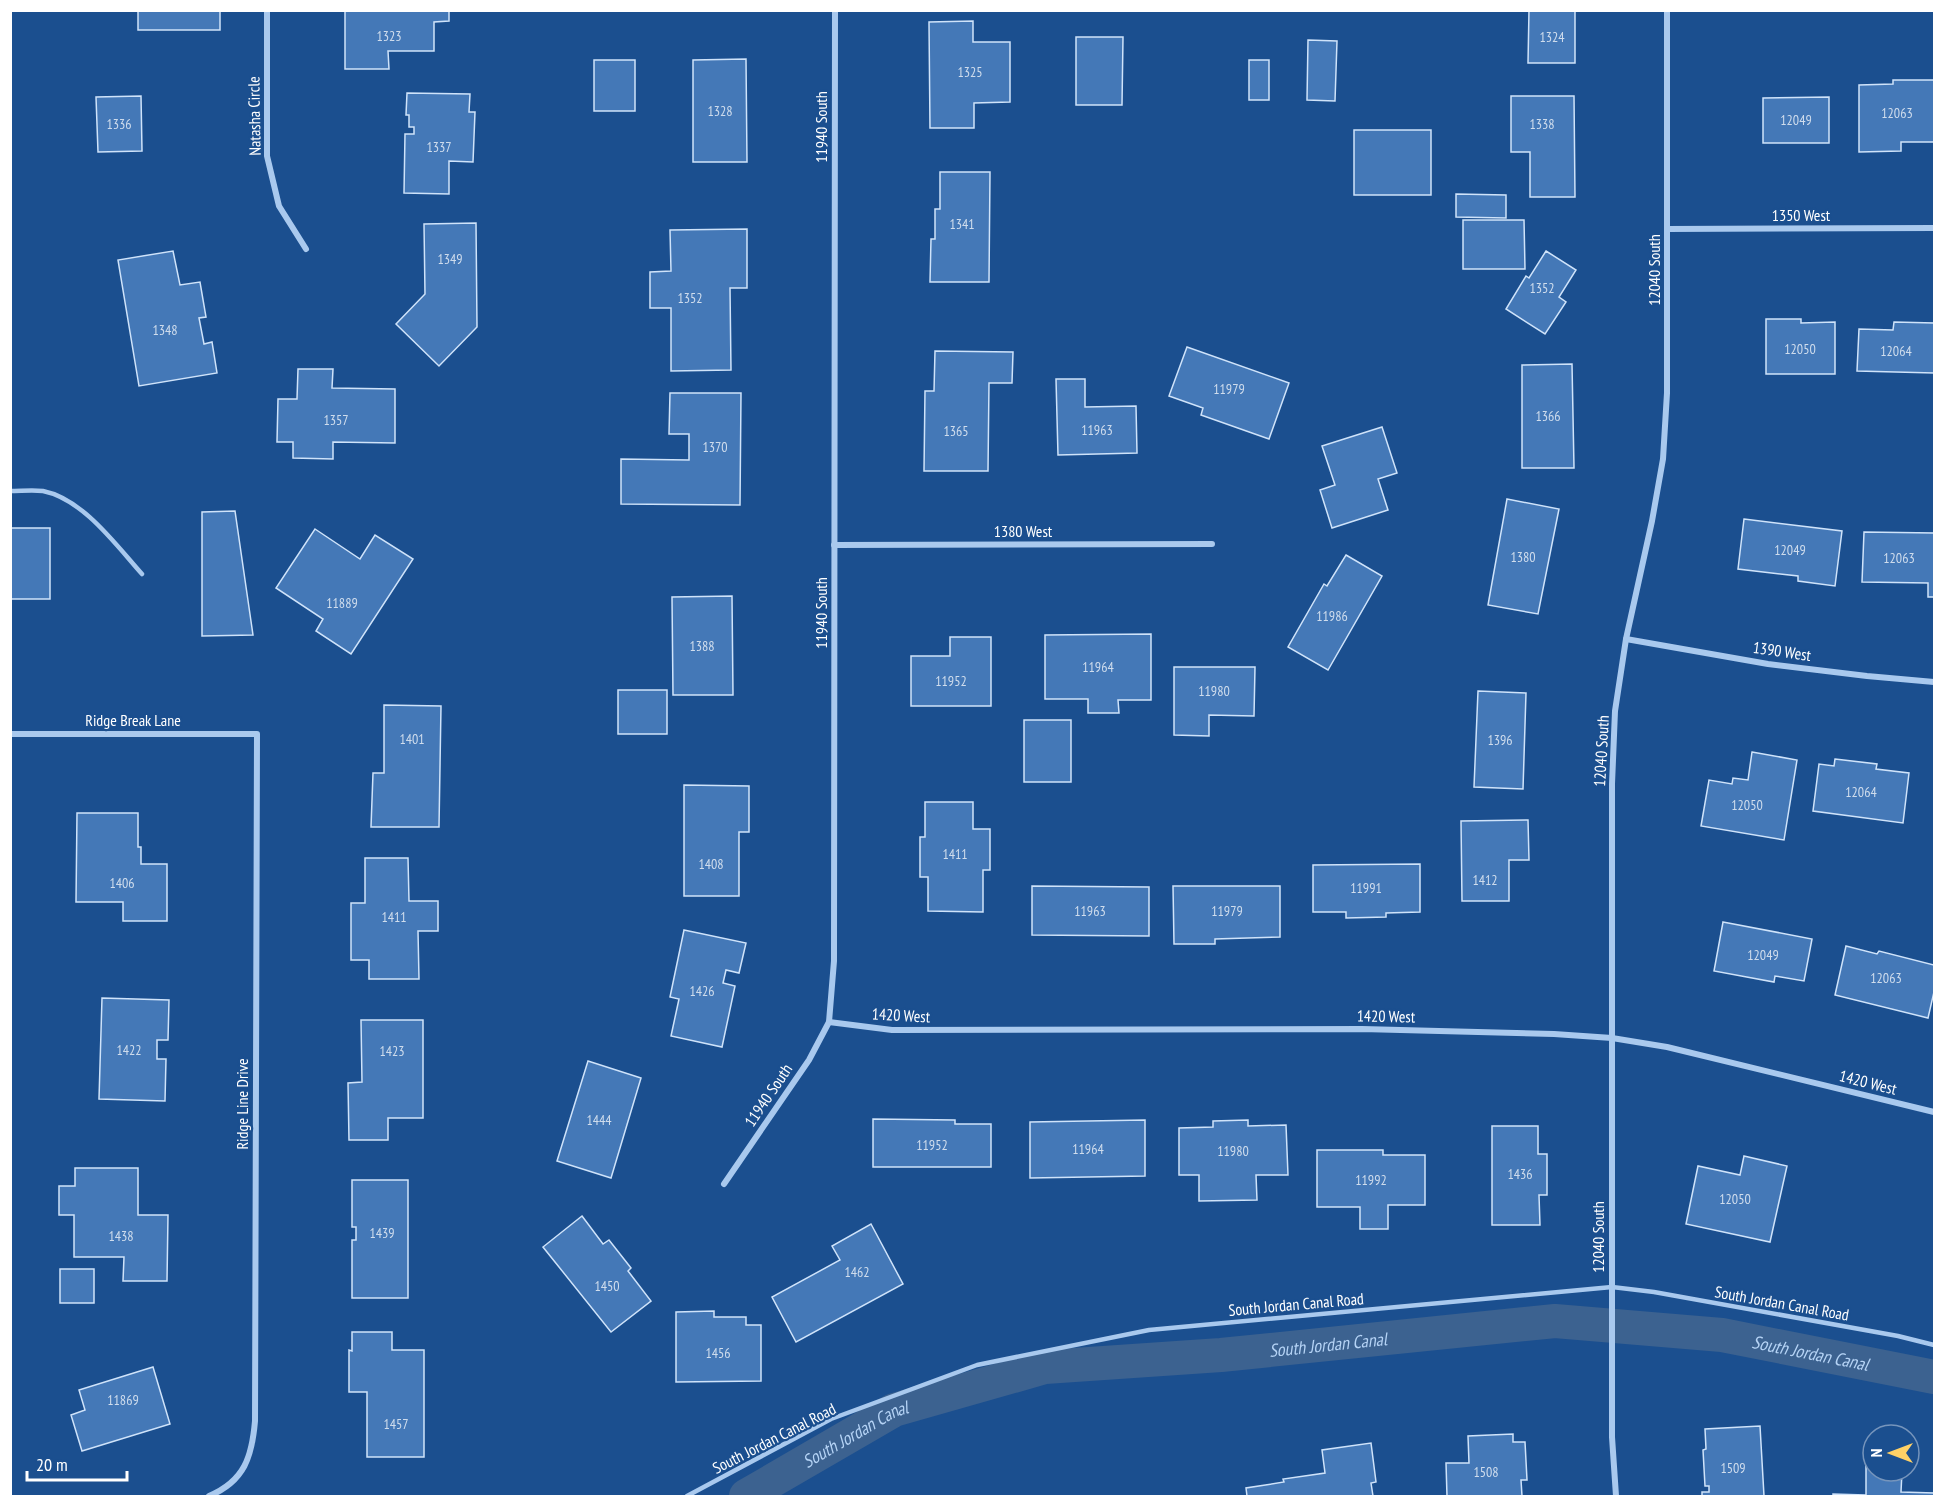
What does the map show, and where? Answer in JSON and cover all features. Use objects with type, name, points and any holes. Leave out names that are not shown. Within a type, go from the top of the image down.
[{"type":"street","name":"Natasha Circle","points":[[267,10],[267,156],[279,206],[306,249]]},
{"type":"street","name":"11940 South","points":[[724,1184],[808,1060],[829,1022],[834,962],[835,10]]},
{"type":"street","name":"12040 South","points":[[1616,1497],[1612,1437],[1611,1287],[1612,784],[1615,711],[1626,639],[1663,459],[1667,393],[1667,10]]},
{"type":"street","name":"1350 West","points":[[1667,229],[1935,228]]},
{"type":"street","name":"1380 West","points":[[834,544],[1212,544]]},
{"type":"street","name":"1390 West","points":[[1626,639],[1768,664],[1935,682]]},
{"type":"street","name":"Ridge Break Lane","points":[[10,734],[256,734]]},
{"type":"street","name":"Ridge Line Drive","points":[[209,1497],[221,1491],[242,1472],[253,1448],[255,1420],[256,734]]},
{"type":"street","name":"1420 West","points":[[829,1022],[892,1030],[1362,1029],[1554,1034],[1612,1038],[1667,1047],[1935,1112]]},
{"type":"lane","points":[[10,492],[43,491],[72,502],[112,539],[142,574]]},
{"type":"lane","name":"South Jordan Canal Road","points":[[687,1497],[831,1419],[977,1365],[1149,1330],[1611,1287],[1654,1292],[1898,1336],[1935,1345]]},
{"type":"building","points":[[138,10],[220,10],[220,30],[138,30]]},
{"type":"building","points":[[345,10],[449,10],[449,21],[434,22],[434,51],[388,51],[389,69],[345,69]]},
{"type":"building","points":[[1529,10],[1575,10],[1575,63],[1528,63]]},
{"type":"building","points":[[973,21],[973,42],[1010,42],[1010,102],[974,103],[974,128],[930,128],[929,22]]},
{"type":"building","points":[[1076,37],[1123,37],[1122,105],[1076,105]]},
{"type":"building","points":[[1308,40],[1337,41],[1335,101],[1307,100]]},
{"type":"building","points":[[746,59],[747,162],[693,162],[693,60]]},
{"type":"building","points":[[594,60],[635,60],[635,111],[594,111]]},
{"type":"building","points":[[1249,60],[1269,60],[1269,100],[1249,100]]},
{"type":"building","points":[[1893,80],[1934,80],[1934,142],[1901,142],[1901,151],[1859,152],[1859,85],[1893,84]]},
{"type":"building","points":[[407,93],[470,94],[469,112],[475,112],[473,162],[449,161],[449,194],[404,193],[405,134],[414,134],[414,127],[409,127],[409,115],[406,115]]},
{"type":"building","points":[[141,96],[142,151],[98,152],[96,97]]},
{"type":"building","points":[[1511,96],[1574,96],[1575,197],[1530,197],[1530,152],[1511,152]]},
{"type":"building","points":[[1829,97],[1829,143],[1763,143],[1763,98]]},
{"type":"building","points":[[1354,130],[1431,130],[1431,195],[1354,195]]},
{"type":"building","points":[[940,172],[990,172],[989,282],[930,282],[931,239],[935,239],[935,209],[940,209]]},
{"type":"building","points":[[1456,194],[1506,195],[1506,218],[1456,217]]},
{"type":"building","points":[[1463,220],[1524,220],[1525,269],[1463,269]]},
{"type":"building","points":[[476,223],[477,327],[439,366],[396,324],[425,294],[424,224]]},
{"type":"building","points":[[747,229],[747,288],[730,288],[731,370],[671,371],[671,308],[650,308],[650,272],[671,271],[670,230]]},
{"type":"building","points":[[173,251],[180,285],[200,282],[206,317],[199,318],[204,344],[212,342],[217,373],[139,386],[118,260]]},
{"type":"building","points":[[1546,251],[1576,270],[1559,297],[1566,302],[1545,334],[1506,309],[1526,276],[1529,278]]},
{"type":"building","points":[[1766,319],[1801,319],[1801,323],[1835,322],[1835,374],[1766,374]]},
{"type":"building","points":[[1894,322],[1934,323],[1934,373],[1857,371],[1859,329],[1893,330]]},
{"type":"building","points":[[1187,347],[1289,383],[1269,439],[1201,415],[1203,408],[1169,396]]},
{"type":"building","points":[[935,351],[1013,352],[1012,383],[989,383],[988,471],[924,471],[925,391],[934,391]]},
{"type":"building","points":[[1572,364],[1574,468],[1522,468],[1522,365]]},
{"type":"building","points":[[298,369],[333,369],[332,388],[395,389],[395,443],[333,442],[333,459],[293,458],[293,442],[277,442],[278,399],[297,399]]},
{"type":"building","points":[[1056,379],[1085,379],[1085,407],[1136,406],[1137,453],[1058,455]]},
{"type":"building","points":[[670,393],[741,393],[740,505],[621,504],[621,459],[689,460],[689,434],[669,434]]},
{"type":"building","points":[[1382,427],[1397,473],[1378,479],[1388,510],[1332,528],[1320,490],[1335,485],[1322,446]]},
{"type":"building","points":[[1507,499],[1559,509],[1538,614],[1488,605]]},
{"type":"building","points":[[235,511],[253,635],[202,636],[202,512]]},
{"type":"building","points":[[1744,519],[1842,531],[1835,586],[1798,581],[1798,576],[1738,569]]},
{"type":"building","points":[[10,528],[50,528],[50,599],[10,599]]},
{"type":"building","points":[[315,529],[360,559],[375,535],[413,559],[351,654],[316,631],[323,619],[276,588]]},
{"type":"building","points":[[1864,532],[1934,533],[1934,597],[1928,597],[1928,583],[1862,582]]},
{"type":"building","points":[[1346,555],[1382,576],[1328,670],[1288,647],[1324,584],[1327,586]]},
{"type":"building","points":[[732,596],[733,695],[673,695],[672,597]]},
{"type":"building","points":[[1151,634],[1151,700],[1118,700],[1119,713],[1088,713],[1088,699],[1045,699],[1045,635]]},
{"type":"building","points":[[950,637],[991,637],[991,706],[911,706],[911,656],[950,656]]},
{"type":"building","points":[[1174,667],[1255,667],[1254,716],[1209,715],[1209,736],[1174,735]]},
{"type":"building","points":[[618,690],[667,690],[667,734],[618,734]]},
{"type":"building","points":[[1478,691],[1526,693],[1523,789],[1474,787]]},
{"type":"building","points":[[384,705],[441,706],[439,827],[371,827],[373,773],[384,773]]},
{"type":"building","points":[[1024,720],[1071,720],[1071,782],[1024,782]]},
{"type":"building","points":[[1752,752],[1797,760],[1784,840],[1701,826],[1709,780],[1732,784],[1733,778],[1748,780]]},
{"type":"building","points":[[1835,759],[1877,764],[1876,769],[1909,773],[1903,823],[1813,811],[1819,764],[1834,766]]},
{"type":"building","points":[[684,785],[749,786],[749,832],[739,832],[739,896],[684,896]]},
{"type":"building","points":[[925,802],[973,802],[973,829],[990,829],[990,870],[983,870],[983,912],[928,911],[928,877],[920,877],[920,837],[925,837]]},
{"type":"building","points":[[77,813],[138,813],[138,847],[141,847],[141,864],[167,864],[167,921],[123,921],[123,902],[76,902]]},
{"type":"building","points":[[1528,820],[1529,860],[1509,860],[1509,901],[1462,901],[1461,821]]},
{"type":"building","points":[[365,858],[408,858],[409,901],[438,901],[438,931],[418,931],[419,979],[369,979],[369,960],[351,960],[351,903],[365,903]]},
{"type":"building","points":[[1420,864],[1420,912],[1386,913],[1386,917],[1346,918],[1346,912],[1313,912],[1313,865]]},
{"type":"building","points":[[1032,886],[1149,887],[1149,936],[1032,935]]},
{"type":"building","points":[[1173,886],[1280,886],[1280,937],[1215,939],[1215,944],[1174,944]]},
{"type":"building","points":[[1723,922],[1812,939],[1804,981],[1775,976],[1774,982],[1714,971]]},
{"type":"building","points":[[684,930],[746,943],[739,973],[726,970],[723,983],[735,986],[722,1047],[671,1036],[679,999],[670,997]]},
{"type":"building","points":[[1846,946],[1877,954],[1879,951],[1934,965],[1934,992],[1928,1018],[1835,995]]},
{"type":"building","points":[[102,998],[169,1000],[168,1040],[157,1040],[157,1059],[166,1059],[165,1101],[99,1099]]},
{"type":"building","points":[[361,1020],[423,1020],[423,1118],[388,1118],[388,1140],[349,1140],[348,1083],[362,1082]]},
{"type":"building","points":[[588,1061],[641,1078],[611,1178],[557,1161]]},
{"type":"building","points":[[873,1119],[955,1120],[955,1124],[991,1124],[991,1167],[873,1167]]},
{"type":"building","points":[[1145,1120],[1145,1176],[1030,1178],[1030,1122]]},
{"type":"building","points":[[1248,1120],[1248,1126],[1286,1125],[1288,1175],[1256,1175],[1257,1200],[1199,1201],[1199,1175],[1179,1175],[1179,1128],[1213,1127],[1213,1121]]},
{"type":"building","points":[[1492,1126],[1538,1126],[1538,1154],[1547,1154],[1547,1195],[1539,1195],[1540,1225],[1492,1225]]},
{"type":"building","points":[[1317,1150],[1383,1150],[1383,1155],[1425,1155],[1425,1205],[1388,1205],[1388,1229],[1360,1229],[1360,1207],[1317,1207]]},
{"type":"building","points":[[1744,1156],[1787,1166],[1770,1242],[1686,1224],[1698,1166],[1740,1175]]},
{"type":"building","points":[[75,1168],[138,1168],[138,1215],[168,1215],[167,1281],[123,1281],[124,1257],[74,1257],[74,1215],[59,1215],[59,1186],[75,1186]]},
{"type":"building","points":[[352,1180],[408,1180],[408,1298],[352,1298],[352,1240],[356,1240],[356,1227],[352,1227]]},
{"type":"building","points":[[582,1216],[603,1244],[609,1240],[631,1268],[628,1271],[651,1301],[611,1332],[543,1247]]},
{"type":"building","points":[[871,1224],[903,1284],[796,1342],[772,1297],[840,1260],[832,1246]]},
{"type":"building","points":[[60,1269],[94,1269],[94,1303],[60,1303]]},
{"type":"building","points":[[714,1311],[714,1317],[746,1317],[746,1325],[761,1325],[761,1381],[676,1382],[676,1312]]},
{"type":"building","points":[[352,1332],[392,1332],[392,1350],[424,1350],[424,1457],[367,1457],[367,1392],[349,1392],[349,1350],[352,1351]]},
{"type":"building","points":[[153,1367],[170,1424],[82,1451],[71,1415],[85,1410],[79,1390]]},
{"type":"building","points":[[1760,1426],[1764,1496],[1702,1496],[1702,1492],[1709,1492],[1709,1486],[1705,1486],[1703,1450],[1706,1449],[1705,1429]]},
{"type":"building","points":[[1513,1434],[1513,1442],[1525,1442],[1527,1480],[1521,1480],[1522,1496],[1447,1496],[1446,1463],[1469,1463],[1468,1436]]},
{"type":"building","points":[[1371,1443],[1376,1482],[1371,1483],[1373,1496],[1247,1496],[1246,1488],[1284,1482],[1283,1479],[1325,1473],[1322,1450]]},
{"type":"building","points":[[1866,1483],[1901,1483],[1901,1492],[1934,1493],[1934,1496],[1833,1496],[1833,1494],[1866,1495]]},
{"type":"waterway","name":"South Jordan Canal","points":[[746,1496],[894,1410],[1045,1367],[1221,1355],[1555,1321],[1722,1335],[1934,1377]]}]
